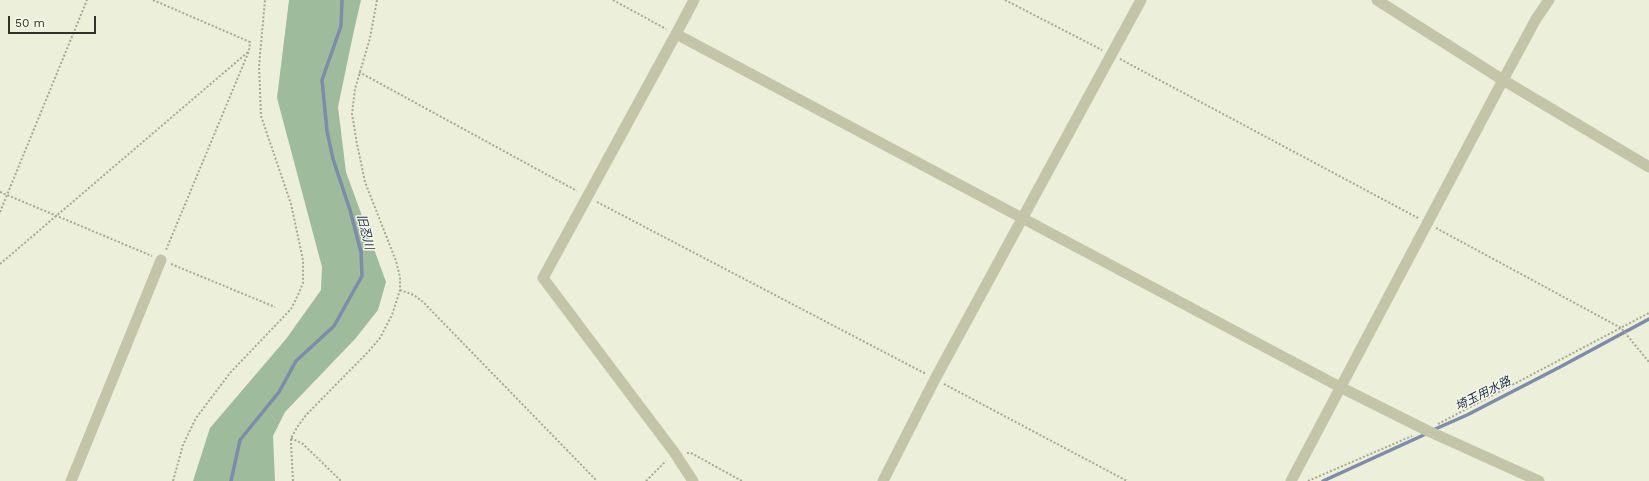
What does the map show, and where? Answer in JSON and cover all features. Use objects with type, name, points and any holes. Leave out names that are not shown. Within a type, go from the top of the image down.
[{"type":"street","points":[[693,481],[674,452],[543,278],[694,0]]},
{"type":"street","points":[[883,481],[935,379],[1141,0]]},
{"type":"street","points":[[1377,0],[1503,80],[1649,167]]},
{"type":"street","points":[[1291,481],[1503,80],[1536,19],[1549,0]]},
{"type":"street","points":[[676,34],[1340,387],[1429,432],[1539,481]]},
{"type":"street","points":[[71,481],[161,260]]},
{"type":"path","points":[[0,212],[87,0]]},
{"type":"path","points":[[153,0],[250,42],[249,51],[161,260]]},
{"type":"path","points":[[172,481],[183,445],[196,418],[230,373],[291,309],[303,283],[303,260],[291,204],[261,116],[259,66],[265,0]]},
{"type":"path","points":[[293,481],[291,451],[292,438],[298,426],[306,414],[380,338],[392,315],[400,290],[400,277],[396,261],[366,182],[357,144],[352,103],[359,72],[370,38],[377,0]]},
{"type":"path","points":[[613,0],[676,34]]},
{"type":"path","points":[[1005,0],[1112,55],[1622,329],[1649,362]]},
{"type":"path","points":[[0,264],[249,51]]},
{"type":"path","points":[[359,72],[587,196],[1127,481]]},
{"type":"path","points":[[0,192],[275,306]]},
{"type":"path","points":[[400,290],[414,295],[422,302],[597,481]]},
{"type":"path","points":[[1308,481],[1429,432],[1622,329],[1649,313]]},
{"type":"path","points":[[292,438],[303,444],[341,481]]},
{"type":"green space","points":[[289,0],[361,0],[338,107],[346,172],[386,282],[378,310],[355,339],[285,412],[273,436],[275,481],[193,481],[210,428],[286,339],[321,290],[322,267],[277,98]]},
{"type":"waterway","name":"旧忍川","points":[[231,481],[240,440],[279,392],[296,361],[334,326],[362,276],[361,252],[350,210],[333,159],[327,131],[322,80],[341,26],[342,0]]},
{"type":"waterway","name":"埼玉用水路","points":[[1433,430],[1467,415],[1649,319]]},
{"type":"waterway","name":"埼玉用水路","points":[[1323,481],[1428,433]]}]
